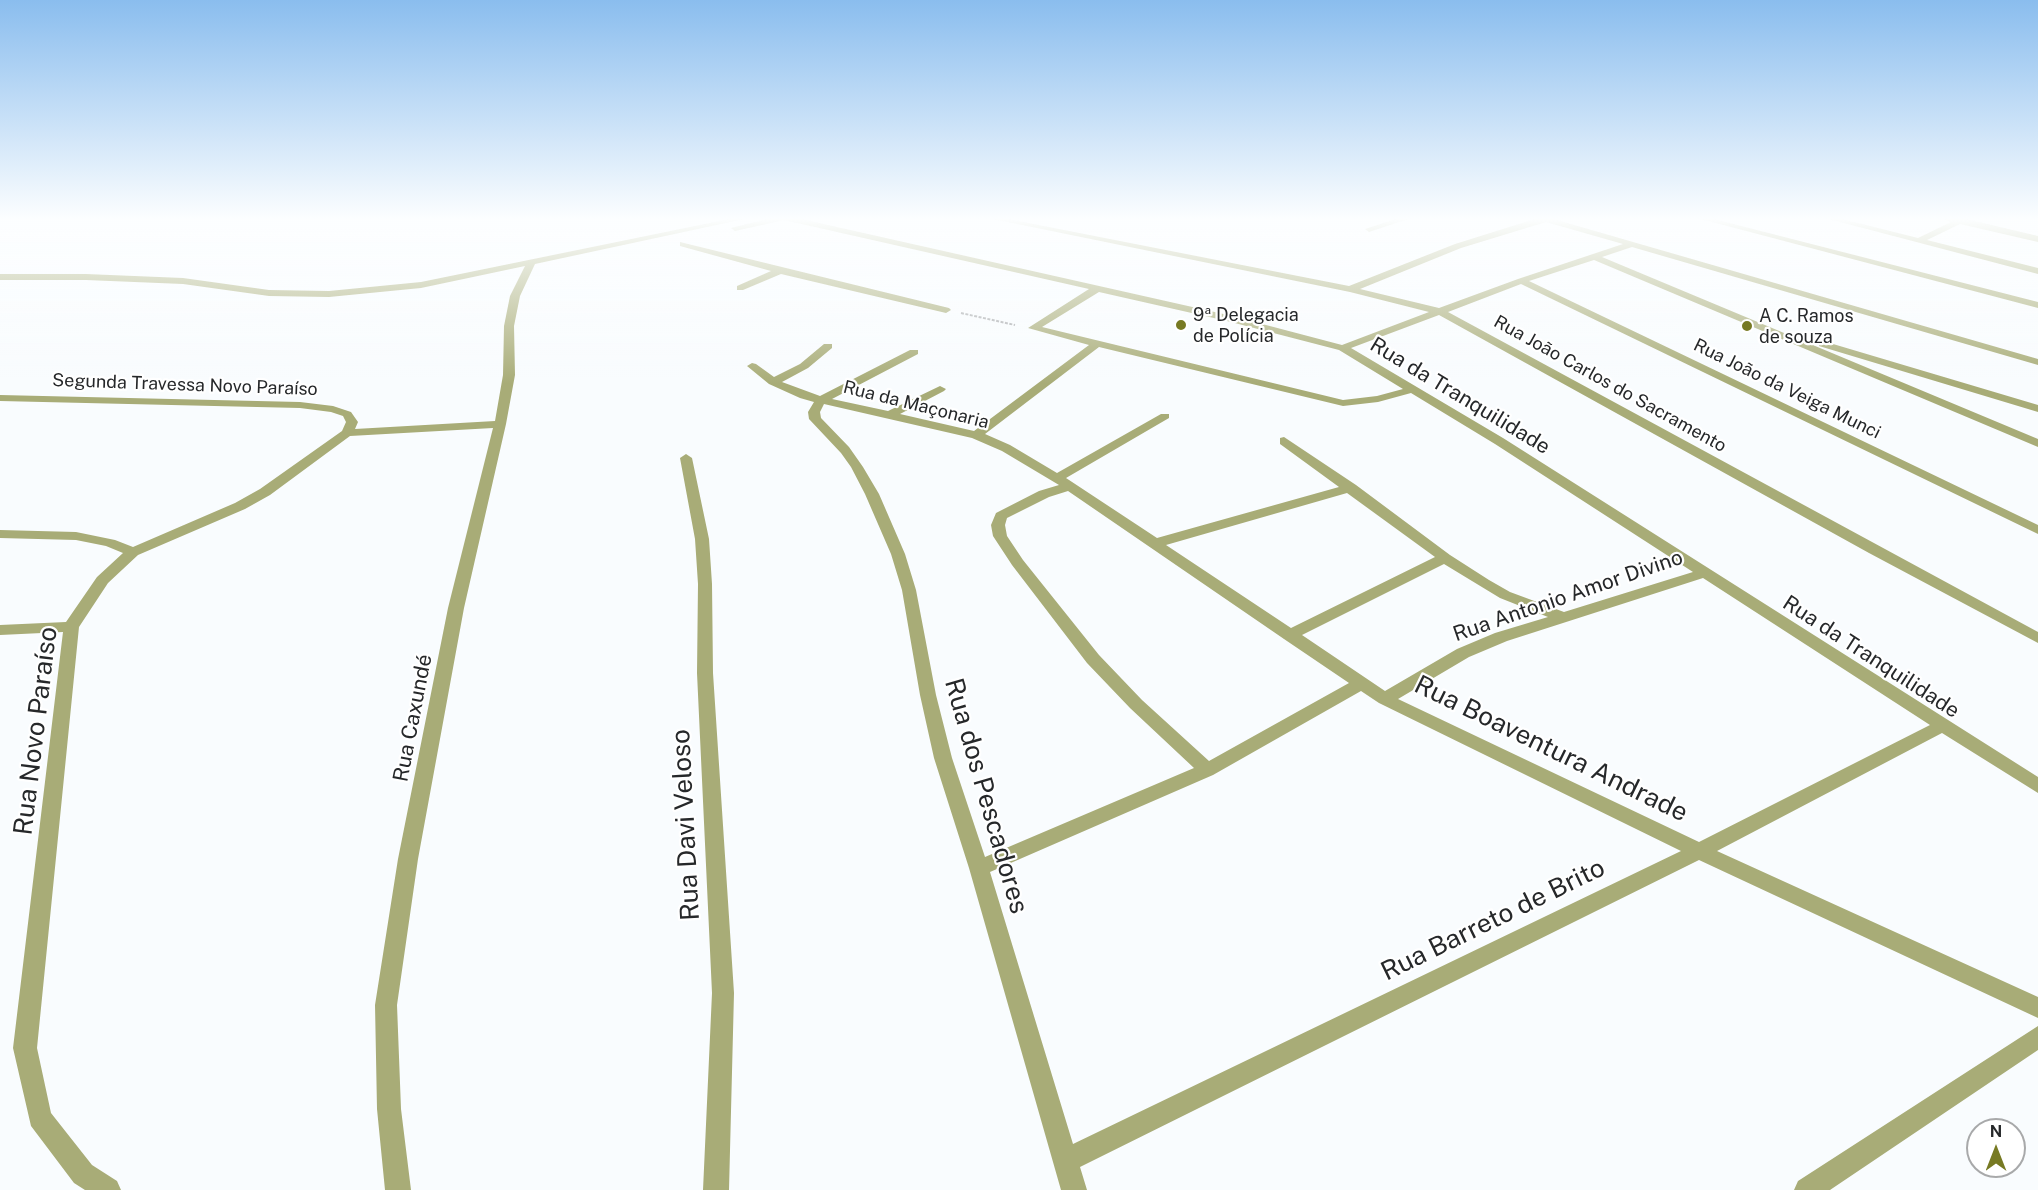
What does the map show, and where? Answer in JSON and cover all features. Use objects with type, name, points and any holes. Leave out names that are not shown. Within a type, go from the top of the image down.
[{"type":"street","points":[[0,278],[86,277],[183,281],[269,293],[329,294],[402,288],[477,274]]},
{"type":"street","name":"Rua Caxundé","points":[[398,1190],[389,1109],[386,1005],[408,859],[456,608],[500,424],[509,375],[509,326],[515,296],[526,274]]},
{"type":"street","points":[[740,288],[774,274]]},
{"type":"street","points":[[791,274],[946,310]]},
{"type":"street","name":"Rua da Tranquilidade","points":[[1034,274],[1228,318],[1343,348],[1499,441],[2038,786]]},
{"type":"street","name":"Rua João Carlos do Sacramento","points":[[1272,274],[1350,289],[1441,312],[1863,545],[2038,638]]},
{"type":"street","points":[[1350,289],[1390,274]]},
{"type":"street","points":[[1343,348],[1543,274]]},
{"type":"street","points":[[1634,274],[2038,443]]},
{"type":"street","points":[[1729,274],[2038,362]]},
{"type":"street","points":[[1916,274],[2038,305]]},
{"type":"street","name":"Rua João da Veiga Munci","points":[[1521,281],[2038,530]]},
{"type":"street","points":[[1033,328],[1098,288]]},
{"type":"street","points":[[1756,325],[2038,409]]},
{"type":"street","points":[[1033,328],[1343,403],[1378,399],[1414,389]]},
{"type":"street","points":[[976,435],[1098,344]]},
{"type":"street","points":[[773,382],[804,366],[828,346]]},
{"type":"street","points":[[821,400],[914,352]]},
{"type":"street","name":"Rua da Maçonaria","points":[[752,366],[773,382],[804,396],[976,435],[1014,453],[1064,482]]},
{"type":"street","points":[[890,415],[940,388]]},
{"type":"street","name":"Segunda Travessa Novo Paraíso","points":[[0,398],[300,405],[333,409],[347,414],[352,422],[347,433]]},
{"type":"street","name":"Rua dos Pescadores","points":[[821,400],[814,412],[815,419],[845,450],[857,467],[872,494],[898,554],[909,590],[928,695],[943,758],[979,868],[1074,1190]]},
{"type":"street","points":[[1165,416],[1064,482],[1001,516],[998,525],[1000,536],[1043,596],[1093,659],[1136,704],[1207,770]]},
{"type":"street","points":[[347,433],[500,424]]},
{"type":"street","name":"Rua Novo Paraíso","points":[[108,1190],[83,1174],[40,1118],[25,1048],[71,627],[102,580],[133,552],[240,506],[265,492],[347,433]]},
{"type":"street","points":[[1284,441],[1445,558],[1505,595],[1565,618]]},
{"type":"street","name":"Rua Davi Veloso","points":[[686,458],[702,539],[706,604],[705,673],[723,993],[716,1190]]},
{"type":"street","name":"Rua Boaventura Andrade","points":[[1064,482],[1385,699],[1699,851],[2038,1008]]},
{"type":"street","points":[[1156,543],[1351,488]]},
{"type":"street","points":[[0,534],[76,536],[110,543],[133,552]]},
{"type":"street","points":[[1290,635],[1445,558]]},
{"type":"street","name":"Rua Antonio Amor Divino","points":[[1385,699],[1463,653],[1501,638],[1704,573]]},
{"type":"street","points":[[0,630],[71,627]]},
{"type":"street","points":[[979,868],[1207,770],[1360,684]]},
{"type":"street","name":"Rua Barreto de Brito","points":[[1066,1160],[1699,851],[1942,726]]},
{"type":"street","points":[[1807,1190],[2038,1037]]},
{"type":"path","points":[[946,310],[1033,328]]},
{"type":"place","name":"9ª Delegacia de Polícia","points":[[1181,325]]},
{"type":"place","name":"A C. Ramos de souza","points":[[1747,326]]}]
